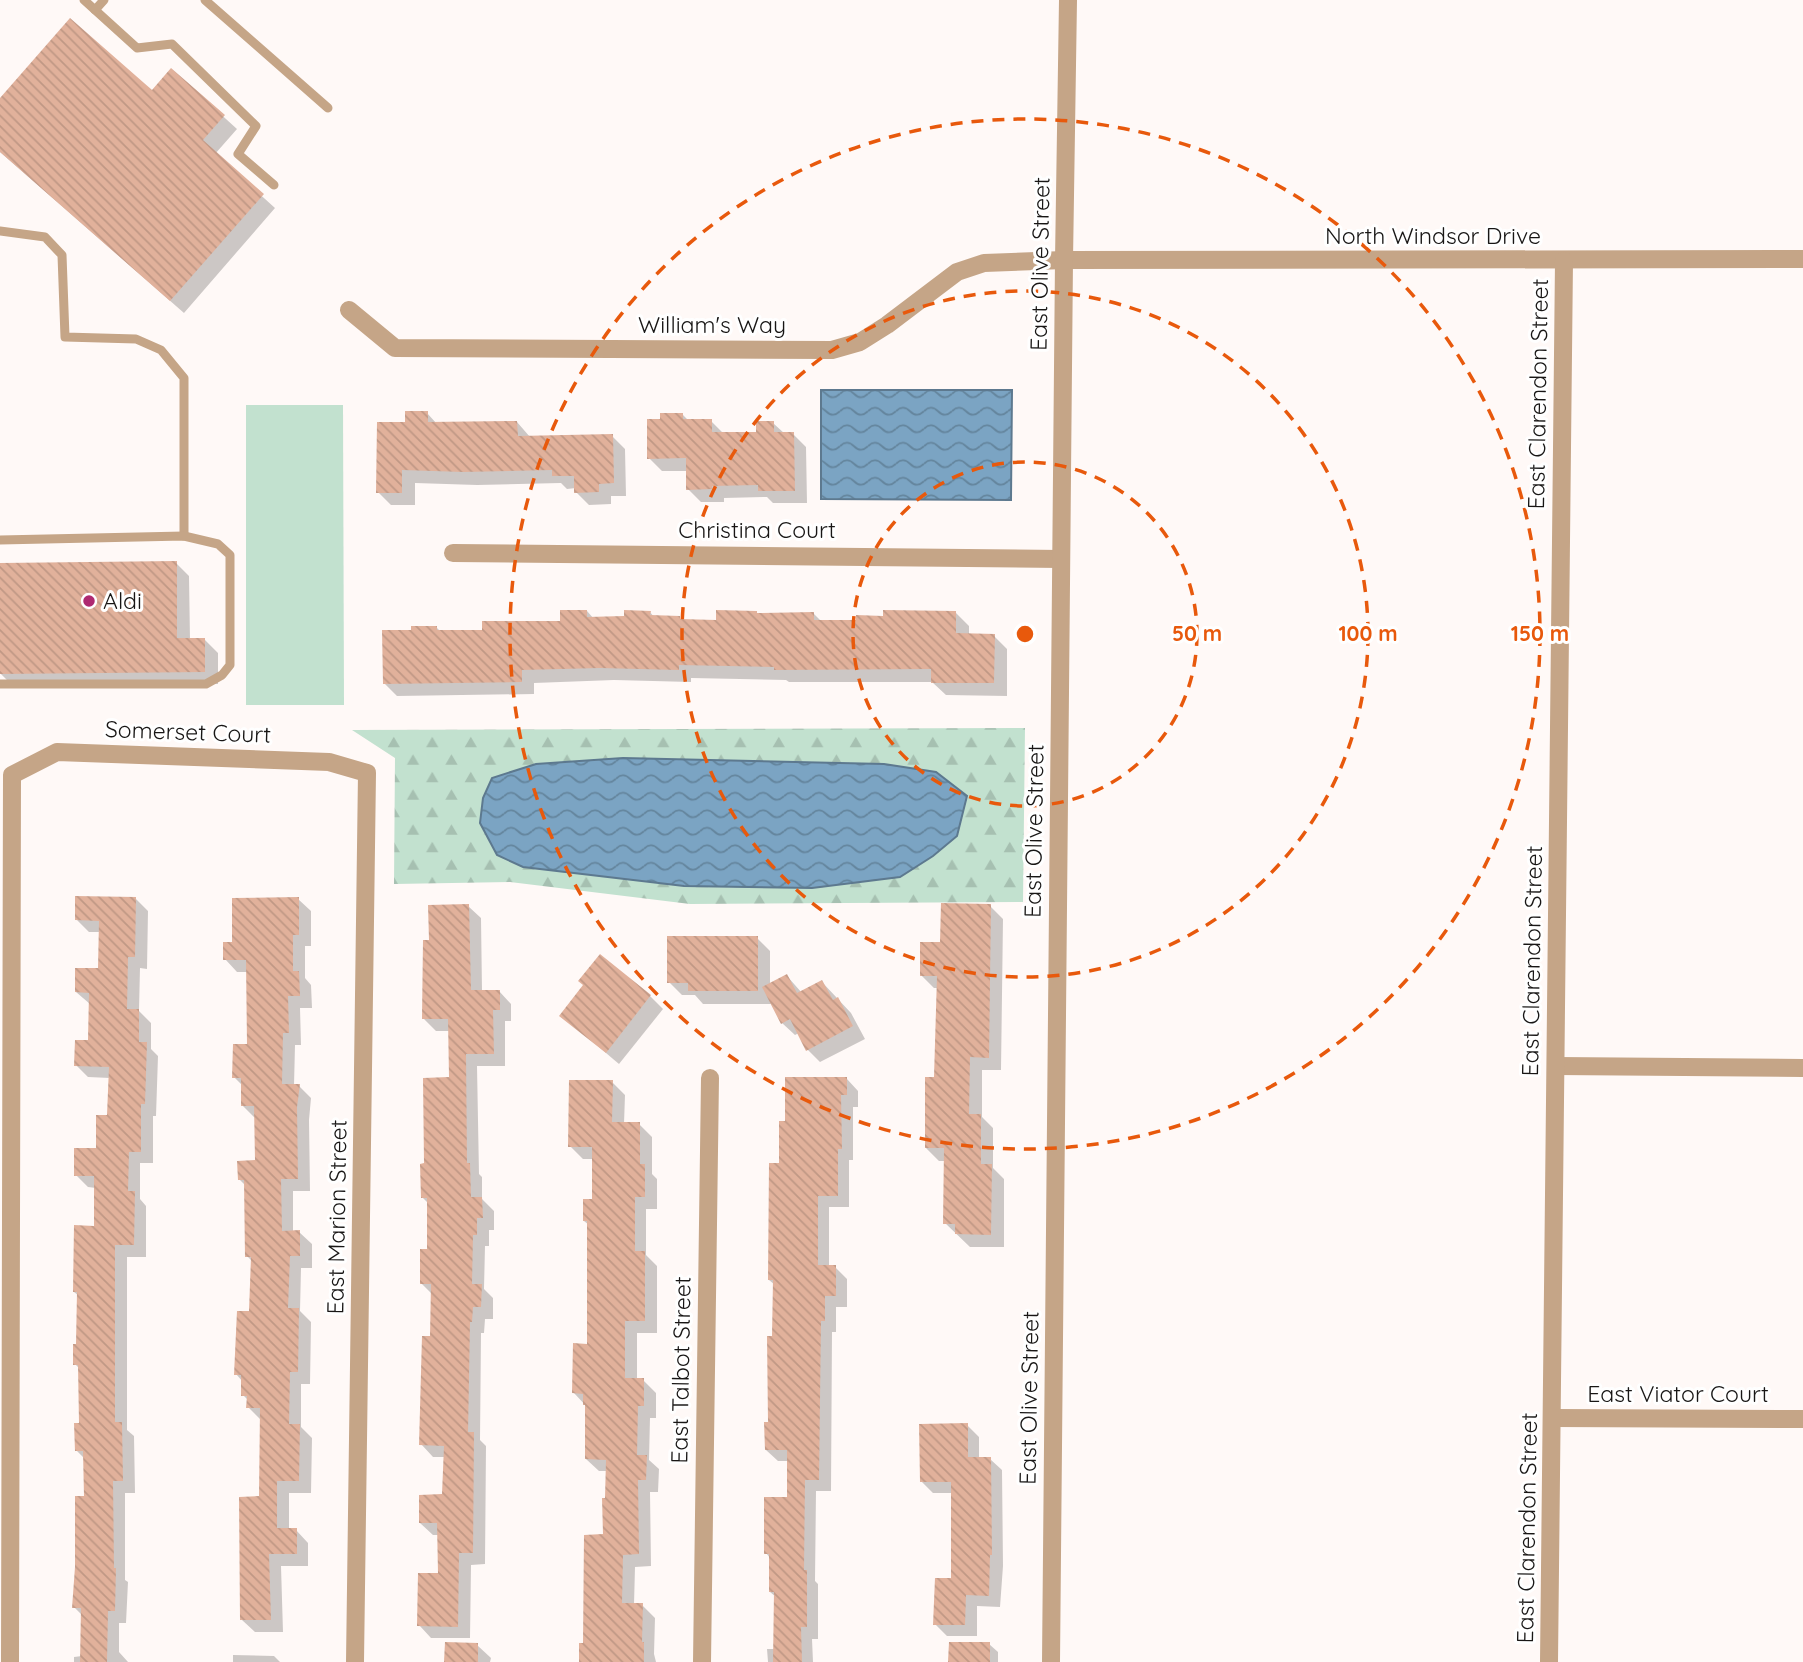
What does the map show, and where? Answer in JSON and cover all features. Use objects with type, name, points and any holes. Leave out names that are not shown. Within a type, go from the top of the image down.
[{"type":"street","name":"East Olive Street","points":[[1051,1662],[1068,0]]},
{"type":"street","name":"North Windsor Drive","points":[[1064,260],[1803,259]]},
{"type":"street","name":"William's Way","points":[[349,310],[396,348],[832,350],[860,342],[887,326],[957,272],[984,263],[1064,260]]},
{"type":"street","name":"East Clarendon Street","points":[[1549,1662],[1564,261]]},
{"type":"street","name":"Christina Court","points":[[453,553],[1061,559]]},
{"type":"street","name":"Somerset Court","points":[[10,1662],[12,775],[57,752],[329,762],[367,773]]},
{"type":"street","name":"East Marion Street","points":[[355,1662],[367,773]]},
{"type":"street","points":[[1556,1066],[1803,1068]]},
{"type":"street","name":"East Talbot Street","points":[[702,1662],[710,1078]]},
{"type":"street","name":"East Viator Court","points":[[1553,1418],[1803,1419]]},
{"type":"lane","points":[[84,0],[137,48],[173,44],[256,127],[238,154],[274,185]]},
{"type":"lane","points":[[95,10],[104,0]]},
{"type":"lane","points":[[205,0],[328,108]]},
{"type":"lane","points":[[0,231],[45,237],[62,255],[65,337],[135,338],[161,350],[184,378],[184,536]]},
{"type":"lane","points":[[0,540],[184,536],[218,544],[230,555],[230,665],[222,675],[206,684],[0,684]]},
{"type":"green space","points":[[246,405],[343,405],[344,705],[246,705]]},
{"type":"green space","points":[[1025,728],[1023,902],[690,904],[510,882],[394,884],[395,758],[352,730]]},
{"type":"water","points":[[821,390],[1012,390],[1011,500],[821,499]]},
{"type":"water","points":[[623,758],[884,764],[936,772],[967,796],[957,836],[933,856],[900,877],[812,888],[684,886],[523,867],[497,855],[480,823],[483,798],[492,778],[536,764]]},
{"type":"building","points":[[70,18],[152,90],[171,68],[225,115],[203,140],[264,194],[170,301],[0,152],[0,98]]},
{"type":"building","points":[[405,411],[428,411],[428,422],[517,421],[518,436],[613,434],[614,483],[599,484],[599,492],[574,493],[574,476],[552,476],[552,470],[402,470],[402,493],[376,493],[377,422],[405,422]]},
{"type":"building","points":[[660,413],[683,413],[683,419],[712,419],[712,432],[756,432],[756,421],[774,421],[774,432],[794,432],[795,491],[758,491],[758,485],[712,486],[712,489],[686,490],[686,458],[647,459],[647,419],[660,419]]},
{"type":"building","name":"Aldi","points":[[177,561],[177,638],[205,638],[205,672],[0,674],[0,563]]},
{"type":"building","points":[[560,610],[587,610],[587,617],[624,616],[624,610],[651,611],[650,615],[680,616],[680,619],[716,620],[716,610],[757,613],[814,612],[814,620],[856,620],[856,615],[883,616],[883,610],[956,611],[956,633],[995,634],[994,683],[931,683],[931,669],[774,670],[774,667],[679,665],[679,670],[522,670],[522,682],[383,684],[382,630],[411,630],[411,626],[437,626],[437,630],[482,630],[482,621],[560,621]]},
{"type":"building","points":[[75,896],[136,897],[135,957],[128,957],[127,1009],[139,1009],[139,1042],[147,1042],[145,1104],[141,1104],[141,1152],[129,1152],[128,1191],[135,1191],[134,1245],[115,1245],[115,1422],[122,1422],[123,1481],[113,1481],[115,1611],[108,1611],[107,1662],[80,1662],[81,1608],[72,1608],[75,1496],[84,1496],[83,1451],[75,1451],[74,1423],[79,1423],[78,1365],[73,1365],[77,1292],[73,1292],[74,1225],[94,1226],[94,1176],[74,1176],[74,1148],[96,1148],[96,1115],[107,1115],[109,1067],[74,1066],[75,1040],[88,1040],[89,993],[75,992],[75,968],[98,968],[99,921],[75,920]]},
{"type":"building","points":[[299,897],[299,935],[293,935],[293,971],[299,971],[300,996],[288,996],[289,1033],[283,1033],[282,1084],[300,1084],[297,1107],[298,1179],[281,1179],[282,1231],[300,1230],[300,1256],[290,1256],[288,1308],[299,1308],[298,1372],[290,1372],[289,1424],[300,1424],[299,1481],[277,1481],[277,1528],[297,1528],[297,1554],[269,1554],[271,1620],[240,1620],[239,1497],[259,1496],[260,1408],[246,1408],[247,1396],[241,1396],[241,1375],[234,1375],[237,1311],[249,1311],[251,1257],[245,1257],[244,1180],[238,1180],[237,1161],[255,1160],[254,1106],[241,1106],[241,1078],[232,1078],[233,1044],[247,1044],[246,960],[223,960],[223,942],[232,942],[232,898]]},
{"type":"building","points":[[941,903],[991,904],[989,1058],[970,1057],[969,1114],[981,1114],[981,1164],[992,1164],[991,1235],[955,1234],[955,1224],[943,1224],[944,1148],[925,1148],[925,1077],[934,1077],[937,976],[920,976],[920,942],[940,942]]},
{"type":"building","points":[[469,904],[471,990],[500,990],[500,1010],[493,1010],[494,1054],[466,1054],[467,1163],[470,1163],[471,1197],[482,1197],[483,1218],[477,1218],[477,1235],[473,1235],[472,1284],[482,1284],[481,1307],[473,1307],[470,1322],[468,1432],[474,1432],[473,1553],[459,1553],[458,1627],[417,1626],[418,1573],[438,1573],[437,1523],[419,1523],[419,1495],[442,1494],[444,1446],[419,1445],[422,1336],[430,1336],[431,1284],[420,1284],[420,1249],[427,1249],[427,1198],[421,1198],[420,1164],[424,1163],[423,1078],[449,1077],[448,1019],[422,1019],[423,940],[429,940],[428,905]]},
{"type":"building","points":[[667,936],[758,936],[758,991],[688,991],[688,983],[667,983]]},
{"type":"building","points":[[600,954],[651,995],[606,1053],[559,1016],[583,985],[578,981]]},
{"type":"building","points":[[787,974],[797,993],[822,980],[833,1000],[838,997],[853,1026],[806,1051],[790,1019],[781,1024],[762,987]]},
{"type":"building","points":[[785,1077],[847,1077],[847,1095],[841,1095],[842,1149],[838,1149],[838,1196],[818,1196],[818,1265],[836,1265],[836,1296],[825,1296],[825,1321],[821,1321],[819,1480],[805,1480],[804,1570],[807,1570],[807,1627],[801,1627],[802,1662],[773,1662],[774,1592],[769,1592],[769,1554],[764,1554],[764,1497],[787,1497],[787,1450],[765,1450],[764,1422],[768,1422],[767,1336],[772,1336],[773,1280],[768,1280],[769,1163],[779,1163],[779,1121],[785,1121]]},
{"type":"building","points":[[569,1080],[613,1080],[612,1122],[640,1122],[640,1164],[645,1164],[645,1197],[635,1197],[635,1251],[645,1251],[645,1321],[625,1321],[625,1378],[644,1378],[644,1406],[638,1406],[637,1455],[647,1455],[646,1480],[638,1480],[639,1554],[623,1555],[622,1603],[643,1603],[644,1662],[579,1662],[579,1643],[583,1643],[584,1535],[603,1534],[602,1498],[605,1498],[606,1460],[585,1459],[583,1394],[572,1393],[573,1343],[587,1344],[587,1221],[583,1221],[583,1199],[592,1199],[592,1147],[568,1147]]},
{"type":"building","points":[[968,1423],[968,1457],[991,1457],[992,1555],[989,1596],[966,1595],[965,1625],[933,1625],[935,1578],[951,1578],[951,1482],[920,1482],[919,1424]]},
{"type":"building","points":[[445,1642],[478,1643],[478,1662],[444,1662]]},
{"type":"building","points":[[949,1642],[990,1642],[990,1662],[948,1662]]},
{"type":"place","name":"Aldi","points":[[89,601]]}]
